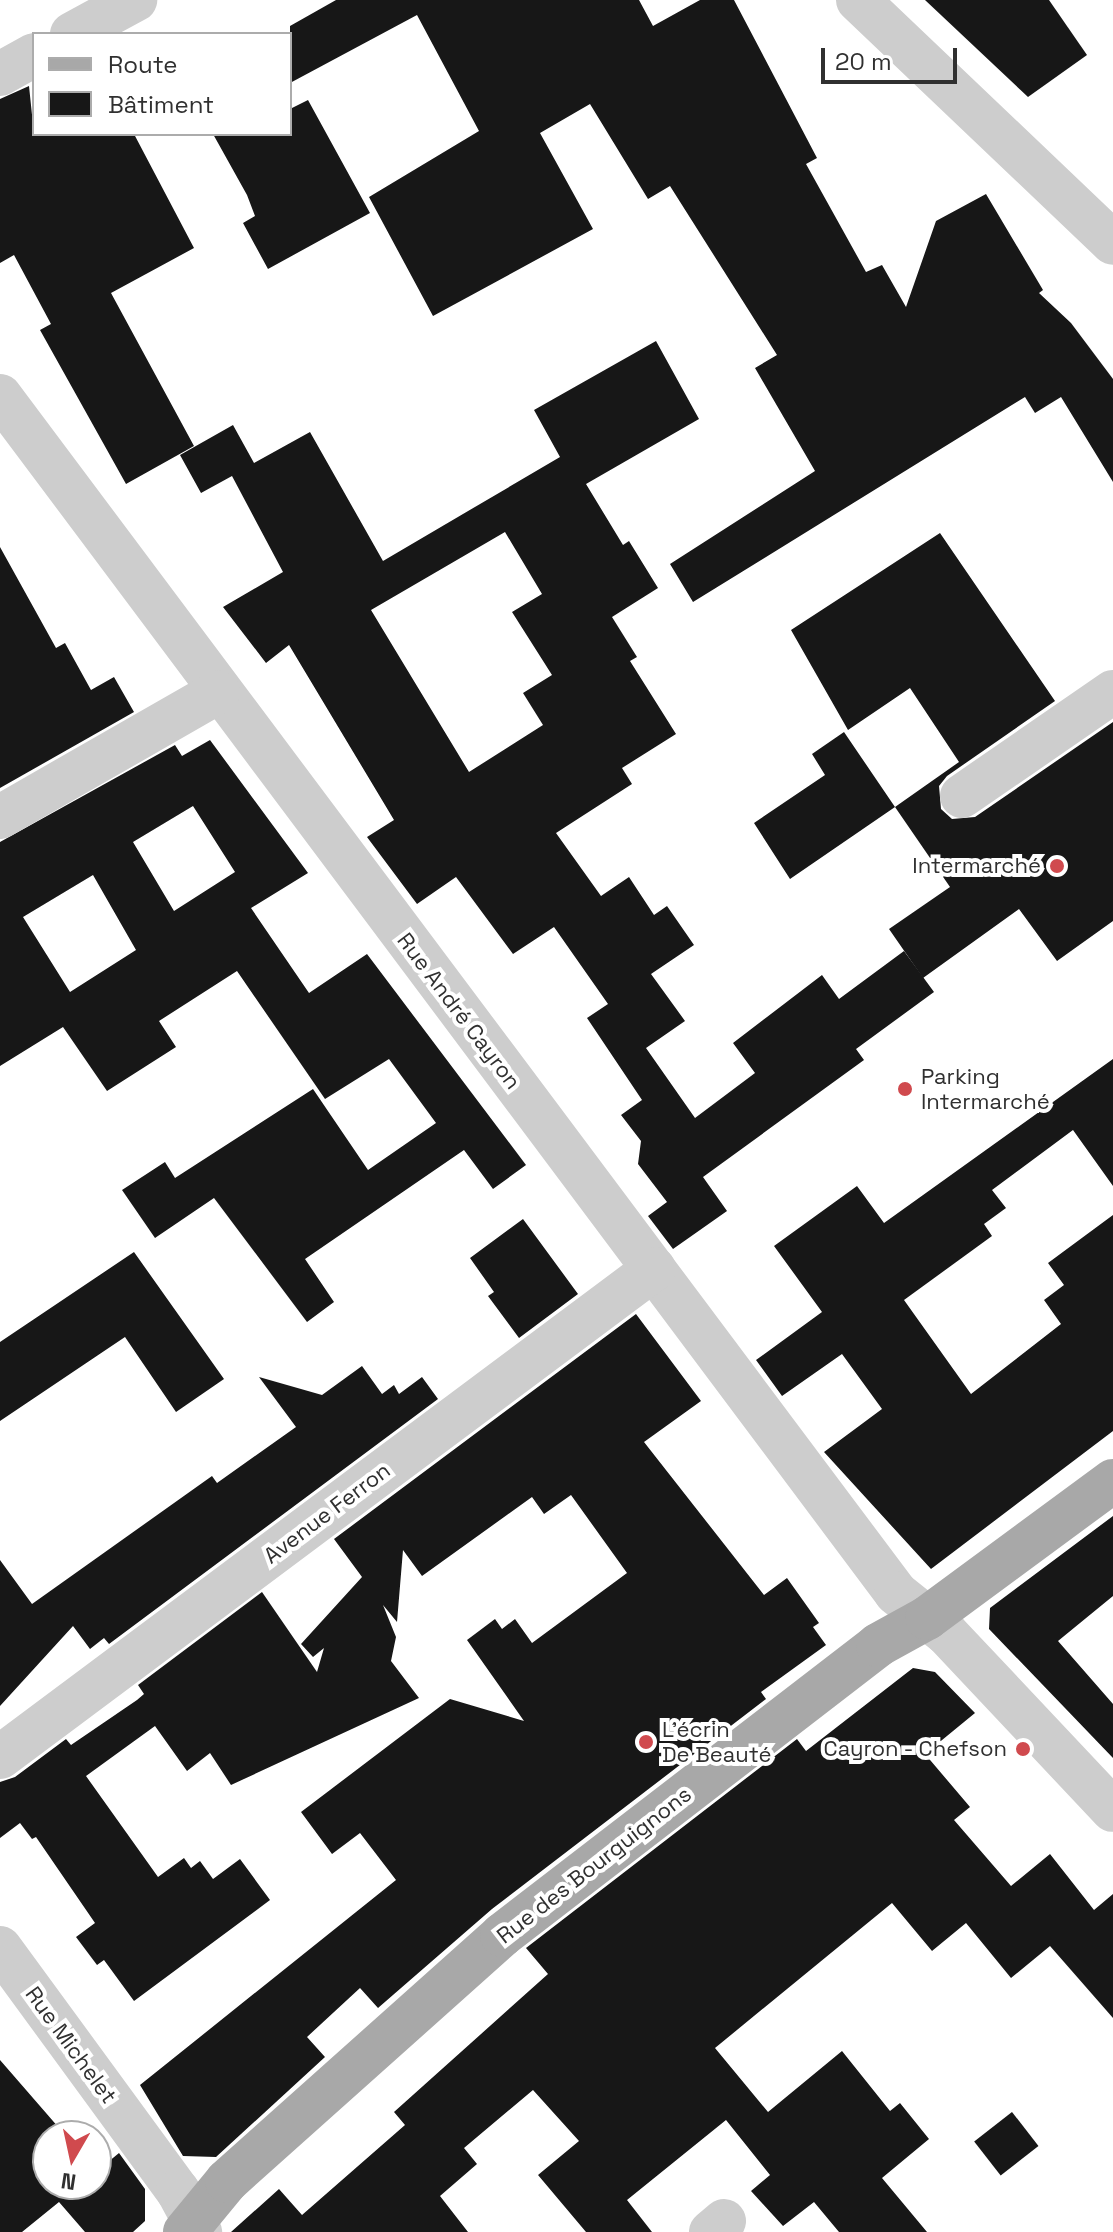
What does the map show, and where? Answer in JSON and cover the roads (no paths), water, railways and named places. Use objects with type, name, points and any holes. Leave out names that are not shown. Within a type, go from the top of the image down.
[{"type":"main road","name":"Rue des Bourguignons","points":[[193,2228],[227,2181],[502,1935],[878,1645],[927,1618],[1113,1481]]},
{"type":"street","points":[[76,32],[135,0]]},
{"type":"street","points":[[858,0],[1113,243]]},
{"type":"street","points":[[0,74],[32,56]]},
{"type":"street","name":"Rue André Cayron","points":[[0,396],[218,692],[896,1593],[946,1633],[1113,1810]]},
{"type":"street","points":[[0,817],[218,692]]},
{"type":"street","points":[[962,796],[1113,692]]},
{"type":"street","name":"Avenue Ferron","points":[[0,1757],[654,1269]]},
{"type":"street","name":"Rue Michelet","points":[[0,1948],[193,2228]]},
{"type":"place","name":"Intermarché","points":[[1057,866]]},
{"type":"place","name":"Parking Intermarché","points":[[905,1089]]},
{"type":"place","name":"L’écrin De Beauté","points":[[646,1742]]},
{"type":"place","name":"Cayron - Chefson","points":[[1023,1749]]}]
